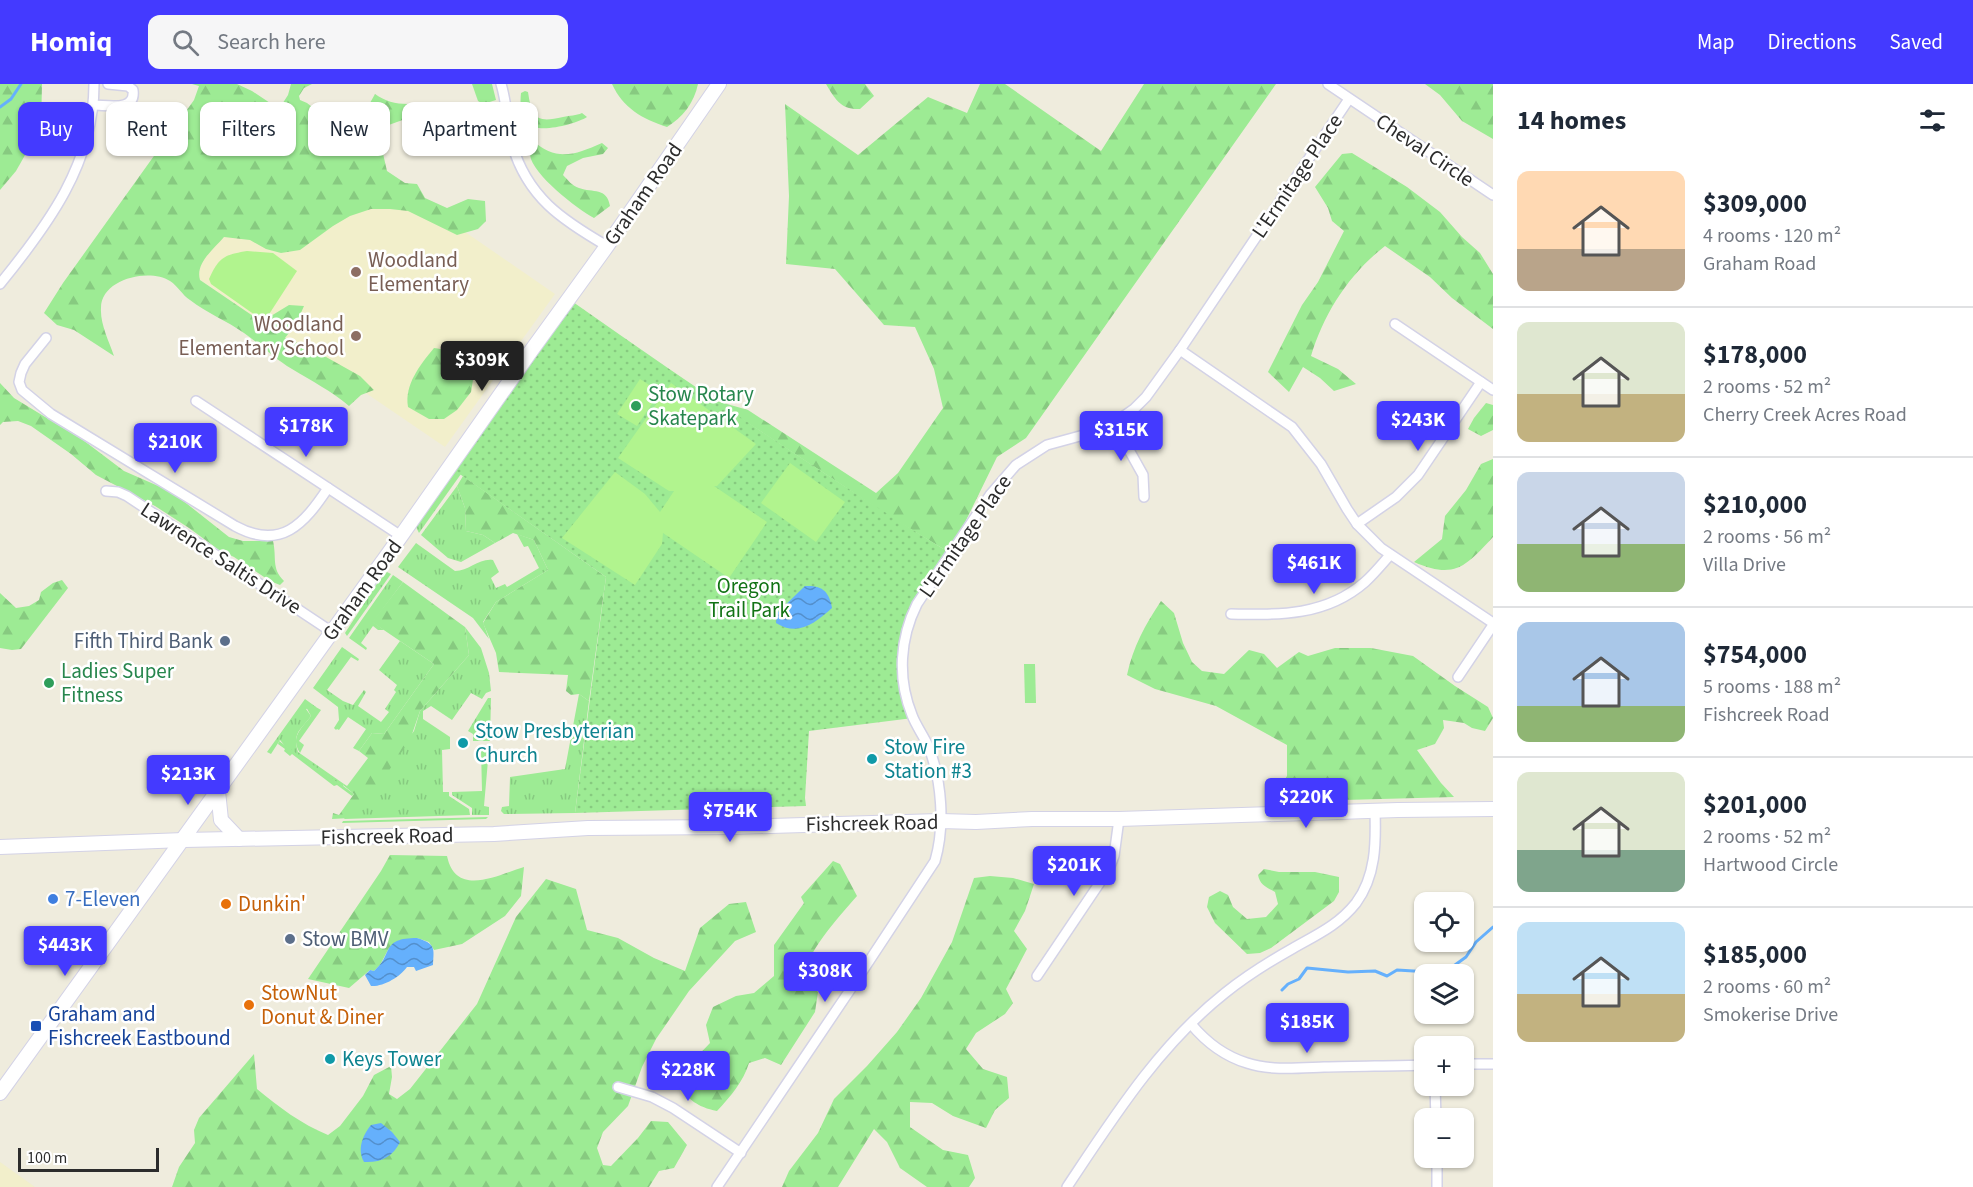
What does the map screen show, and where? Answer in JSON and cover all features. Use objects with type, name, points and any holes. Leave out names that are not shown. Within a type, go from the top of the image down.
[{"type":"main road","name":"Graham Road","points":[[0,1094],[401,536],[719,84]]},
{"type":"main road","points":[[218,790],[221,820],[239,839]]},
{"type":"main road","name":"Fishcreek Road","points":[[0,847],[184,840],[494,834],[588,828],[1119,819],[1493,809]]},
{"type":"street","points":[[93,102],[94,84]]},
{"type":"street","points":[[94,105],[126,106],[131,102],[134,96],[133,90],[128,86],[108,84]]},
{"type":"street","points":[[501,84],[512,144],[538,196],[560,216],[607,246]]},
{"type":"street","name":"Cheval Circle","points":[[1328,84],[1493,195]]},
{"type":"street","name":"L'Ermitage Place","points":[[717,1187],[926,875],[939,847],[938,782],[928,746],[908,705],[902,675],[902,657],[909,620],[929,584],[999,483],[1024,458],[1047,445],[1091,433],[1114,423],[1146,397],[1180,351],[1349,99]]},
{"type":"street","points":[[0,284],[48,219],[74,176],[81,156]]},
{"type":"street","points":[[1395,324],[1493,390]]},
{"type":"street","points":[[46,338],[21,373],[19,382],[22,390],[51,414],[214,515],[250,533],[275,535],[294,528],[313,510],[327,488]]},
{"type":"street","points":[[1180,351],[1284,420],[1321,464],[1347,509],[1372,539],[1390,555],[1493,624],[1458,677]]},
{"type":"street","points":[[1358,524],[1396,497],[1418,475],[1481,382]]},
{"type":"street","points":[[196,401],[401,536]]},
{"type":"street","points":[[1114,423],[1143,475],[1144,497]]},
{"type":"street","name":"Lawrence Saltis Drive","points":[[106,491],[118,492],[127,496],[332,632]]},
{"type":"street","points":[[1232,614],[1290,614],[1309,611],[1331,603],[1350,594],[1366,581],[1390,555]]},
{"type":"street","points":[[1067,1187],[1141,1081],[1205,1010],[1253,973],[1314,938],[1345,915],[1364,890],[1371,870],[1376,842],[1375,811]]},
{"type":"street","points":[[1037,976],[1109,869],[1114,856],[1119,819]]},
{"type":"street","points":[[1191,1024],[1210,1043],[1226,1054],[1259,1066],[1308,1068],[1414,1065]]},
{"type":"street","points":[[1474,1064],[1493,1064]]},
{"type":"street","points":[[618,1087],[652,1097],[673,1108],[741,1153]]},
{"type":"street","points":[[1437,1168],[1437,1187]]},
{"type":"shaded area","name":"Woodland Elementary","points":[[296,115],[308,123],[308,156],[355,156],[555,294],[445,447],[178,265],[254,156],[296,156]]},
{"type":"shaded area","points":[[0,1162],[35,1187],[0,1187]]},
{"type":"green space","points":[[0,84],[42,84],[42,102],[18,102],[18,156],[25,156],[16,171],[0,190]]},
{"type":"green space","points":[[192,84],[237,84],[268,102],[200,102],[200,156],[296,156],[296,102],[284,102],[291,84],[312,84],[304,88],[299,96],[300,100],[308,104],[308,156],[384,156],[387,171],[405,183],[417,184],[425,198],[447,208],[468,199],[485,201],[486,221],[478,229],[457,235],[408,211],[371,209],[350,216],[300,250],[281,253],[266,249],[250,240],[224,237],[206,257],[200,268],[200,280],[259,320],[266,319],[289,305],[304,306],[296,324],[285,338],[310,348],[360,376],[374,390],[361,395],[349,406],[286,365],[237,329],[197,305],[173,283],[161,277],[139,276],[128,279],[117,283],[103,298],[102,320],[114,356],[74,330],[57,325],[44,313],[154,156],[188,156],[188,108],[199,86]]},
{"type":"green space","points":[[472,84],[492,84],[496,100],[478,101]]},
{"type":"green space","points":[[612,84],[698,84],[687,109],[667,127],[634,112],[622,100]]},
{"type":"green space","points":[[826,84],[865,84],[874,96],[860,109],[848,108],[836,99]]},
{"type":"green space","points":[[980,84],[1005,84],[1101,151],[1144,84],[1276,84],[1026,438],[997,457],[950,553],[889,516],[713,400],[748,410],[876,493],[898,473],[943,408],[934,369],[915,327],[884,325],[835,269],[786,264],[789,196],[785,104],[858,155],[928,97],[967,113]]},
{"type":"green space","points":[[1425,84],[1493,84],[1493,139],[1462,121],[1440,95]]},
{"type":"green space","points":[[528,92],[530,102],[521,102],[521,93]]},
{"type":"green space","points":[[375,94],[390,102],[371,102]]},
{"type":"green space","points":[[390,102],[402,103],[402,120],[390,125]]},
{"type":"green space","points":[[582,113],[587,117],[558,127],[538,128],[538,117],[554,119]]},
{"type":"green space","points":[[602,143],[608,148],[603,154],[583,158],[567,166],[563,175],[577,187],[603,193],[610,206],[594,218],[577,207],[547,181],[530,156],[538,156],[538,145],[549,151],[566,154],[583,151]]},
{"type":"green space","points":[[1352,153],[1407,187],[1440,212],[1480,253],[1493,274],[1493,329],[1452,298],[1430,277],[1385,246],[1360,269],[1339,295],[1316,340],[1311,356],[1338,369],[1356,384],[1334,391],[1303,367],[1289,392],[1268,372],[1302,305],[1318,282],[1344,231],[1332,221],[1328,208],[1315,187],[1342,154]]},
{"type":"green space","points":[[247,251],[273,253],[297,271],[266,319],[262,320],[211,284],[209,279],[223,258]]},
{"type":"green space","name":"Oregon Trail Park","points":[[573,302],[760,431],[950,553],[917,603],[902,657],[913,718],[809,731],[806,806],[575,813],[606,577],[454,470]]},
{"type":"green space","points":[[434,348],[457,356],[474,374],[471,392],[457,410],[444,419],[429,419],[408,407],[408,391],[411,383]]},
{"type":"green space","name":"Stow Rotary Skatepark","points":[[640,379],[660,392],[637,426],[617,414]]},
{"type":"green space","points":[[0,383],[14,398],[83,440],[124,471],[172,492],[229,537],[243,541],[273,541],[277,572],[284,581],[280,585],[270,581],[234,557],[219,550],[155,506],[96,475],[31,426],[18,421],[3,422],[0,425]]},
{"type":"green space","points":[[671,383],[756,444],[717,486],[714,486],[767,522],[729,578],[663,533],[662,544],[635,585],[562,538],[615,472],[645,494],[660,512],[674,491],[669,491],[618,458]]},
{"type":"green space","points":[[1486,403],[1493,405],[1493,430],[1481,436],[1468,429]]},
{"type":"green space","points":[[1493,459],[1493,537],[1475,556],[1450,570],[1440,570],[1414,562],[1442,539],[1445,516],[1466,490],[1481,464]]},
{"type":"green space","points":[[790,463],[845,502],[816,542],[761,503]]},
{"type":"green space","points":[[454,470],[461,474],[419,533],[416,527]]},
{"type":"green space","points":[[463,476],[606,577],[589,701],[579,694],[571,695],[566,691],[568,675],[499,672],[496,653],[483,623],[496,602],[548,570],[534,540],[513,533],[495,543],[483,535],[466,531],[465,508],[457,486]]},
{"type":"green space","points":[[457,486],[465,508],[466,531],[483,535],[495,543],[461,562],[448,558],[421,535]]},
{"type":"green space","points":[[517,534],[534,540],[548,570],[496,602],[483,622],[489,639],[473,618],[398,567],[416,543],[455,571],[483,561],[493,560],[499,572],[491,578],[496,588],[505,584],[507,587],[539,568],[528,546],[524,547]]},
{"type":"green space","points":[[387,572],[391,574],[347,636],[345,633]]},
{"type":"green space","points":[[393,575],[403,582],[373,622],[384,630],[378,630],[373,626],[361,643],[367,648],[366,650],[349,638]]},
{"type":"green space","points":[[62,580],[68,588],[21,649],[0,648],[0,593],[16,608],[29,606],[39,600],[41,592],[53,583]]},
{"type":"green space","points":[[403,582],[465,627],[469,655],[420,711],[410,740],[367,802],[350,818],[332,819],[333,813],[339,815],[354,794],[343,785],[347,786],[368,758],[359,751],[372,733],[384,734],[434,664],[372,622]]},
{"type":"green space","points":[[1161,601],[1174,613],[1183,643],[1192,662],[1202,671],[1224,674],[1249,650],[1264,654],[1277,668],[1299,652],[1308,656],[1335,648],[1371,648],[1413,656],[1488,707],[1493,718],[1485,731],[1472,728],[1464,723],[1443,720],[1444,728],[1435,744],[1417,750],[1454,797],[1271,802],[1287,776],[1287,745],[1216,706],[1155,689],[1127,675],[1140,636]]},
{"type":"green space","points":[[465,627],[481,648],[489,673],[491,691],[486,693],[482,699],[471,693],[452,720],[431,706],[423,711],[423,719],[450,737],[450,749],[442,750],[443,792],[449,792],[449,796],[469,809],[470,815],[344,819],[414,731],[420,711],[469,655]]},
{"type":"green space","points":[[400,641],[434,664],[384,734],[372,733],[359,751],[353,748],[366,729],[348,717],[339,730],[336,730],[334,728],[339,720],[338,707],[313,688],[342,647],[359,659],[358,661],[351,657],[327,690],[353,705],[364,690],[366,692],[358,706],[381,722],[389,712],[385,709],[396,692],[394,690],[397,685],[379,670]]},
{"type":"green space","points":[[1024,664],[1035,664],[1036,703],[1025,703]]},
{"type":"green space","points":[[579,694],[589,701],[575,813],[504,814],[501,811],[502,807],[509,806],[510,777],[565,769]]},
{"type":"green space","points":[[488,698],[491,698],[490,741],[473,741],[473,734],[468,731]]},
{"type":"green space","points":[[305,699],[316,707],[306,709],[311,716],[297,736],[298,752],[344,784],[343,786],[359,798],[285,746],[280,740],[271,754],[267,752]]},
{"type":"green space","points":[[309,703],[321,710],[299,741],[304,745],[300,753],[296,738],[311,716],[305,705]]},
{"type":"green space","points":[[279,741],[354,794],[352,796],[337,785],[334,786],[292,754],[290,756],[278,744]]},
{"type":"green space","points":[[481,749],[489,749],[484,806],[489,807],[489,815],[472,815],[472,808],[452,795],[452,792],[482,791]]},
{"type":"green space","points":[[488,817],[486,819],[342,823],[343,821]]},
{"type":"green space","points":[[390,855],[447,856],[452,869],[459,877],[468,880],[490,878],[524,867],[521,896],[505,916],[462,944],[434,950],[429,942],[417,938],[389,948],[374,971],[370,970],[349,988],[308,979],[381,871]]},
{"type":"green space","points":[[833,861],[840,864],[857,896],[824,936],[809,959],[805,970],[803,981],[818,992],[815,1012],[781,1065],[765,1058],[749,1063],[736,1088],[717,1111],[699,1105],[676,1085],[689,1065],[710,1043],[706,1025],[713,1007],[736,996],[754,993],[774,976],[774,945],[804,903],[801,897]]},
{"type":"green space","points":[[1264,869],[1279,872],[1315,872],[1339,877],[1339,892],[1334,901],[1271,948],[1260,953],[1247,954],[1215,923],[1207,907],[1209,897],[1220,891],[1228,895],[1233,907],[1247,919],[1266,917],[1278,904],[1275,892],[1260,881],[1258,875]]},
{"type":"green space","points":[[990,876],[1013,878],[1034,884],[1025,911],[1014,931],[1027,949],[1006,989],[1013,1003],[1005,1014],[976,1033],[966,1049],[983,1069],[1007,1077],[1009,1098],[995,1110],[986,1128],[953,1116],[932,1103],[910,1102],[910,1127],[943,1150],[968,1155],[975,1178],[969,1187],[927,1187],[900,1168],[887,1142],[874,1129],[838,1187],[782,1187],[789,1171],[818,1133],[834,1099],[897,1032],[921,998],[952,942],[974,878]]},
{"type":"green space","points":[[546,879],[576,889],[587,930],[618,938],[654,958],[685,971],[700,928],[729,904],[746,902],[756,932],[735,941],[689,991],[656,1039],[642,1067],[628,1106],[603,1132],[597,1148],[603,1165],[611,1166],[651,1121],[668,1122],[687,1145],[674,1168],[659,1171],[649,1187],[172,1187],[179,1167],[195,1143],[194,1130],[199,1118],[254,1054],[257,1089],[282,1109],[328,1135],[340,1126],[363,1096],[374,1075],[391,1066],[389,1094],[397,1099],[410,1089],[477,1004],[516,917]]},
{"type":"water","points":[[805,586],[824,590],[832,608],[813,623],[799,628],[792,629],[776,623],[777,613]]},
{"type":"water","points":[[417,938],[431,945],[434,954],[433,965],[416,971],[414,967],[407,967],[391,981],[371,986],[365,975],[380,965],[392,944],[405,939]]},
{"type":"water","points":[[381,1123],[400,1142],[394,1152],[385,1158],[364,1162],[361,1153],[363,1138],[371,1125]]},
{"type":"waterway","points":[[0,107],[11,99],[21,84]]},
{"type":"waterway","points":[[1282,990],[1299,979],[1307,968],[1348,972],[1375,971],[1387,976],[1397,970],[1442,972],[1466,957],[1476,942],[1493,927]]},
{"type":"place","name":"Woodland Elementary","points":[[356,272]]},
{"type":"place","name":"Woodland Elementary School","points":[[356,336]]},
{"type":"place","name":"Stow Rotary Skatepark","points":[[636,406]]},
{"type":"place","name":"Fifth Third Bank","points":[[225,641]]},
{"type":"place","name":"Ladies Super Fitness","points":[[49,683]]},
{"type":"place","name":"Stow Presbyterian Church","points":[[463,743]]},
{"type":"place","name":"Stow Fire Station #3","points":[[872,759]]},
{"type":"place","name":"7-Eleven","points":[[53,899]]},
{"type":"place","name":"Dunkin'","points":[[226,904]]},
{"type":"place","name":"Stow BMV","points":[[290,939]]},
{"type":"place","name":"StowNut Donut & Diner","points":[[249,1005]]},
{"type":"place","name":"Graham and Fishcreek Eastbound","points":[[36,1026]]},
{"type":"place","name":"Keys Tower","points":[[330,1059]]}]
